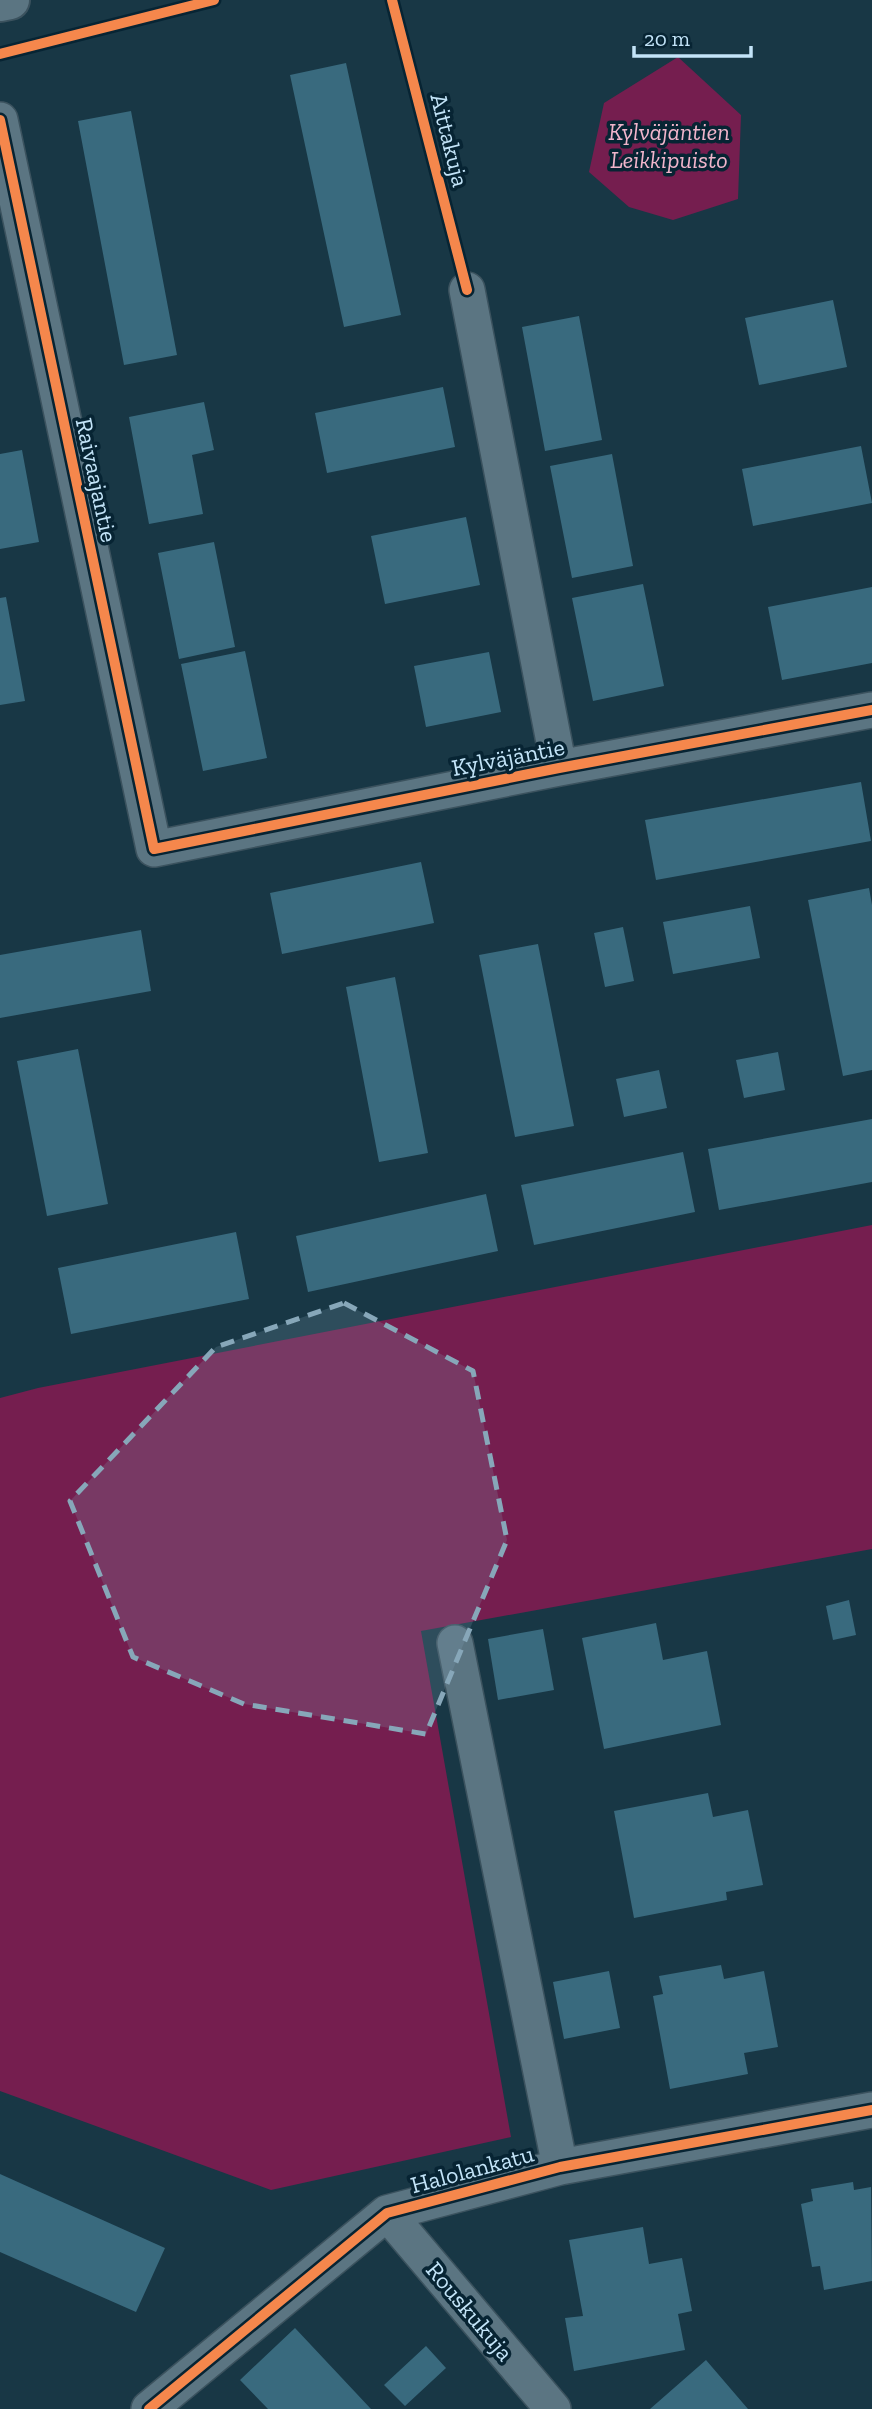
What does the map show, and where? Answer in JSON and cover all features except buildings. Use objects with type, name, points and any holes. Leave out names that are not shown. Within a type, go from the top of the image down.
[{"type":"street","points":[[0,2],[10,0]]},
{"type":"street","name":"Raivaajantie","points":[[0,120],[154,849]]},
{"type":"street","points":[[467,290],[559,768]]},
{"type":"street","name":"Kylväjäntie","points":[[154,849],[559,768],[872,710]]},
{"type":"street","points":[[454,1643],[560,2167]]},
{"type":"street","name":"Halolankatu","points":[[149,2409],[387,2213],[560,2167],[872,2110]]},
{"type":"street","name":"Rouskukuja","points":[[387,2213],[553,2409]]},
{"type":"highlighted area","points":[[344,1303],[473,1371],[507,1540],[426,1734],[244,1704],[133,1657],[70,1501],[216,1347]]},
{"type":"green space","name":"Kylväjäntien Leikkipuisto","points":[[678,57],[741,115],[738,199],[673,220],[629,207],[589,172],[604,103]]},
{"type":"green space","points":[[872,1225],[872,1549],[421,1631],[511,2137],[271,2190],[0,2091],[0,1398],[38,1388]]},
{"type":"cycle path","points":[[0,54],[214,0]]},
{"type":"cycle path","name":"Aittakuja","points":[[392,0],[467,290]]},
{"type":"cycle path","points":[[0,120],[154,849],[559,768],[872,710]]},
{"type":"cycle path","points":[[149,2409],[387,2213],[560,2167],[872,2110]]}]
